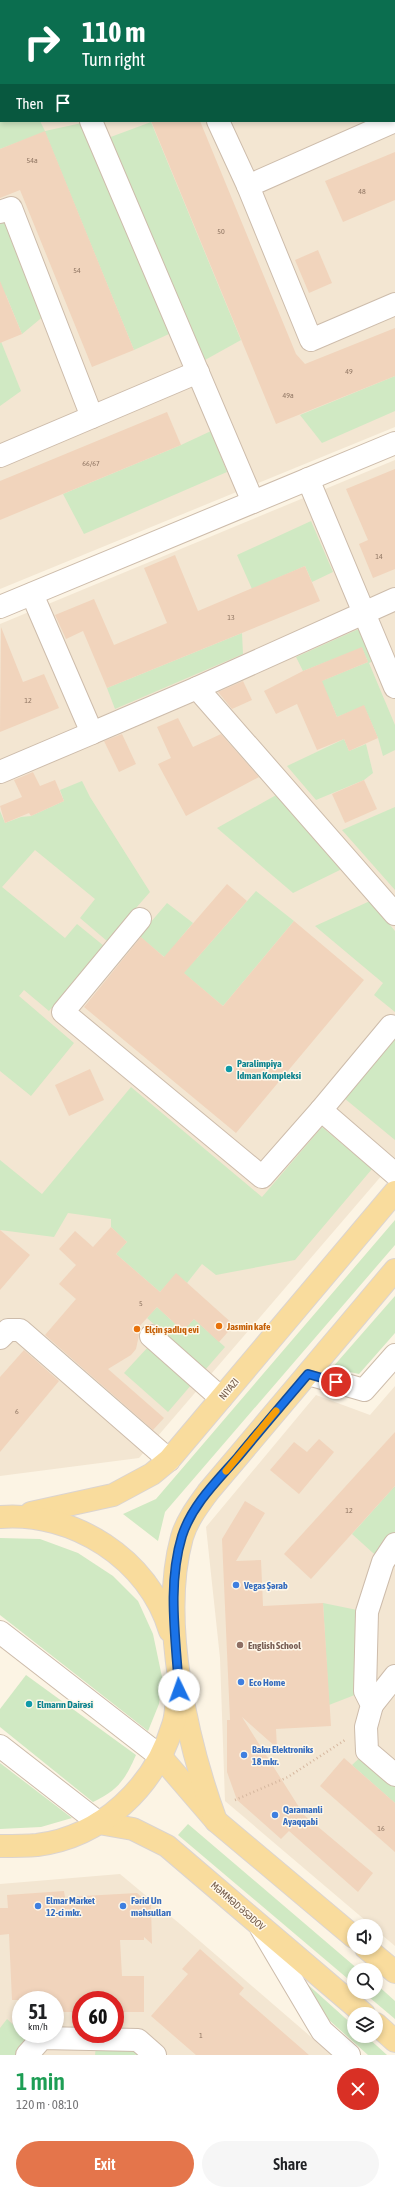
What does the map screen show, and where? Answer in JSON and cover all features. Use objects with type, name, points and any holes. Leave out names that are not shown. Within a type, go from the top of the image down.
[{"type":"main road","name":"NIYAZI","points":[[8,1517],[113,1495],[152,1474],[169,1460],[395,1192]]},
{"type":"main road","points":[[0,1846],[37,1845],[69,1837],[99,1823],[124,1805],[145,1782],[161,1757],[173,1724],[179,1690],[173,1598],[182,1535],[191,1516],[208,1492],[395,1270]]},
{"type":"main road","points":[[8,1517],[54,1521],[90,1535],[122,1557],[147,1585],[166,1618],[177,1655],[190,1741],[203,1786],[216,1821]]},
{"type":"main road","points":[[161,1757],[216,1821],[347,1932]]},
{"type":"main road","name":"MƏMMƏD ƏSƏDOV","points":[[99,1823],[133,1829],[167,1846],[356,2007]]},
{"type":"main road","points":[[377,1955],[392,1965]]},
{"type":"main road","points":[[383,2030],[395,2041]]},
{"type":"street","points":[[91,122],[253,502]]},
{"type":"street","points":[[218,122],[248,186],[311,340],[395,304]]},
{"type":"street","points":[[248,186],[393,122]]},
{"type":"street","points":[[0,212],[11,208],[92,417]]},
{"type":"street","points":[[0,456],[198,372]]},
{"type":"street","points":[[0,607],[395,443]]},
{"type":"street","points":[[308,479],[365,612],[395,687]]},
{"type":"street","points":[[32,594],[92,733]]},
{"type":"street","points":[[0,772],[197,688],[395,599]]},
{"type":"street","points":[[197,688],[395,914]]},
{"type":"street","points":[[140,919],[63,1012],[262,1177],[391,1026]]},
{"type":"street","points":[[320,1110],[395,1174]]},
{"type":"street","points":[[0,1338],[8,1330],[20,1330],[169,1460]]},
{"type":"street","points":[[151,1336],[221,1398]]},
{"type":"street","points":[[308,1374],[364,1390],[395,1355]]},
{"type":"street","points":[[372,1705],[365,1691],[367,1612],[383,1562],[395,1544]]},
{"type":"street","points":[[0,1632],[161,1757]]},
{"type":"street","points":[[395,1676],[372,1705],[366,1727],[367,1751],[395,1775]]},
{"type":"street","points":[[0,1746],[99,1823]]},
{"type":"street","points":[[0,1852],[37,1845]]},
{"type":"street","points":[[260,1925],[322,2031],[349,2055]]},
{"type":"street","points":[[27,2055],[42,2038],[138,2040],[155,2055]]},
{"type":"path","points":[[235,1800],[288,1777],[366,1727]]},
{"type":"shaded area","points":[[0,122],[395,122],[395,427],[0,589]]},
{"type":"shaded area","points":[[395,460],[395,1160],[139,1458],[0,1476],[0,624]]},
{"type":"shaded area","points":[[395,1386],[395,1946],[383,1936],[383,1919],[364,1919],[225,1801],[220,1658],[206,1527],[316,1395],[370,1415]]},
{"type":"shaded area","points":[[120,1874],[332,2055],[0,2055],[0,1884]]},
{"type":"green space","points":[[0,122],[40,122],[45,131],[91,122],[180,329],[134,350],[45,132],[0,149]]},
{"type":"green space","points":[[151,122],[241,340],[205,360],[108,138]]},
{"type":"green space","points":[[0,212],[51,310],[22,334],[6,295],[0,297]]},
{"type":"green space","points":[[0,339],[21,391],[0,406]]},
{"type":"green space","points":[[395,376],[395,411],[322,443],[300,415]]},
{"type":"green space","points":[[211,431],[227,472],[84,534],[63,494]]},
{"type":"green space","points":[[311,521],[333,572],[312,582],[305,566],[252,589],[237,555]]},
{"type":"green space","points":[[363,627],[377,659],[369,663],[395,725],[395,750],[383,756],[378,738],[364,706],[337,717],[332,705],[318,711],[309,686],[368,662],[362,648],[303,671],[296,657]]},
{"type":"green space","points":[[242,633],[243,654],[115,709],[107,688]]},
{"type":"green space","points":[[344,739],[349,751],[366,744],[373,773],[364,780],[316,800],[287,766]]},
{"type":"green space","points":[[82,781],[90,797],[150,892],[107,941],[80,918],[95,899],[35,850],[2,887],[65,938],[77,924],[104,946],[49,1011],[24,990],[19,996],[74,1043],[31,1096],[0,1071],[0,811],[5,823],[21,817],[31,816],[64,801],[60,790]]},
{"type":"green space","points":[[278,794],[342,869],[293,893],[217,828]]},
{"type":"green space","points":[[395,807],[395,890],[342,830]]},
{"type":"green space","points":[[256,891],[294,921],[223,1006],[139,936],[167,903],[193,923],[178,941],[197,958]]},
{"type":"green space","points":[[370,901],[395,931],[395,1012],[374,995],[383,983],[315,926]]},
{"type":"green space","points":[[395,1038],[395,1140],[344,1098]]},
{"type":"green space","points":[[131,1087],[262,1197],[322,1127],[372,1169],[295,1260],[216,1275],[202,1264],[187,1283],[176,1274],[160,1292],[116,1254],[127,1242],[111,1227],[111,1219],[68,1213],[54,1237],[0,1230],[0,1160],[42,1194]]},
{"type":"green space","points":[[395,1220],[395,1245],[165,1512],[158,1541],[123,1514],[156,1499]]},
{"type":"green space","points":[[395,1296],[395,1333],[359,1374],[332,1368]]},
{"type":"green space","points":[[157,1307],[183,1331],[194,1319],[225,1347],[205,1370],[147,1318]]},
{"type":"green space","points":[[149,1346],[192,1384],[168,1412],[124,1373]]},
{"type":"green space","points":[[395,1486],[395,1544],[383,1562],[352,1534]]},
{"type":"green space","points":[[0,1538],[40,1539],[78,1553],[113,1576],[138,1601],[153,1634],[162,1677],[159,1704],[148,1731],[0,1615]]},
{"type":"green space","points":[[323,1603],[367,1612],[365,1691],[329,1705]]},
{"type":"green space","points":[[26,1675],[136,1755],[124,1778],[115,1788],[102,1798],[93,1802],[0,1727],[0,1709]]},
{"type":"green space","points":[[367,1751],[395,1775],[395,1803],[352,1765]]},
{"type":"green space","points":[[0,1763],[72,1818],[41,1827],[0,1829]]},
{"type":"green space","points":[[188,1824],[351,1963],[347,1963],[347,1978],[178,1835]]},
{"type":"green space","points":[[305,1982],[347,2020],[347,2036],[329,2020]]},
{"type":"green space","points":[[383,1990],[395,2001],[395,2019],[383,2009],[383,2007],[381,2007],[371,1999],[383,1999]]},
{"type":"green space","points":[[7,2019],[12,2024],[12,2043],[26,2043],[15,2055],[0,2055],[0,2028]]},
{"type":"green space","points":[[96,2043],[112,2043],[155,2055],[95,2055]]},
{"type":"green space","points":[[355,2043],[374,2043],[387,2055],[368,2055]]},
{"type":"building","points":[[151,122],[200,122],[296,354],[305,364],[395,328],[395,376],[276,424]]},
{"type":"building","points":[[45,131],[134,350],[92,367],[20,190],[0,198],[0,149]]},
{"type":"building","points":[[395,152],[395,200],[343,222],[325,181]]},
{"type":"building","points":[[318,250],[332,283],[309,293],[295,260]]},
{"type":"building","points":[[0,281],[22,334],[0,343]]},
{"type":"building","points":[[167,412],[181,445],[0,520],[0,481]]},
{"type":"building","points":[[395,469],[395,569],[373,578],[359,544],[368,540],[346,489]]},
{"type":"building","points":[[175,555],[198,611],[305,566],[320,601],[107,688],[83,631],[66,639],[55,615],[94,599],[114,645],[167,623],[144,568]]},
{"type":"building","points":[[1,627],[23,682],[44,674],[59,708],[0,732]]},
{"type":"building","points":[[362,647],[368,662],[322,681],[337,717],[364,705],[378,738],[349,751],[344,739],[317,750],[297,704],[276,714],[264,691],[303,671]]},
{"type":"building","points":[[243,681],[252,700],[232,709],[218,692]]},
{"type":"building","points":[[178,718],[193,747],[221,734],[259,777],[186,816],[158,764],[171,758],[157,727]]},
{"type":"building","points":[[122,734],[136,764],[119,772],[104,741]]},
{"type":"building","points":[[33,772],[40,786],[55,780],[64,801],[31,816],[29,813],[5,823],[0,806],[22,797],[14,780]]},
{"type":"building","points":[[364,780],[377,809],[345,823],[332,794]]},
{"type":"building","points":[[227,884],[247,901],[184,973],[223,1006],[294,921],[364,980],[236,1133],[84,1007],[141,937],[164,957]]},
{"type":"building","points":[[90,1069],[104,1100],[69,1116],[55,1085]]},
{"type":"building","points":[[111,1227],[127,1242],[116,1254],[160,1292],[176,1273],[234,1325],[219,1342],[194,1319],[183,1331],[157,1307],[137,1329],[139,1335],[136,1349],[131,1355],[108,1369],[164,1418],[153,1430],[45,1335],[76,1299],[59,1284],[76,1265],[59,1249],[75,1231],[93,1247]]},
{"type":"building","points":[[0,1230],[30,1255],[0,1290]]},
{"type":"building","points":[[24,1350],[59,1381],[0,1452],[0,1377]]},
{"type":"building","points":[[395,1432],[395,1486],[311,1579],[284,1554]]},
{"type":"building","points":[[319,1439],[334,1452],[299,1494],[270,1470],[294,1442],[307,1452]]},
{"type":"building","points":[[245,1501],[265,1513],[236,1561],[261,1560],[263,1606],[323,1603],[331,1726],[276,1729],[277,1748],[242,1717],[304,1815],[373,1873],[358,1892],[289,1831],[281,1839],[237,1800],[227,1772],[227,1720],[230,1720],[222,1539]]},
{"type":"building","points":[[344,1758],[395,1803],[395,1852],[320,1786]]},
{"type":"building","points":[[64,1891],[65,1897],[137,1893],[151,1905],[152,1944],[144,1937],[144,1940],[120,1940],[122,1976],[144,1976],[144,2012],[124,2012],[124,1991],[72,1991],[72,2012],[64,2012],[64,1991],[12,1991],[12,2000],[9,1934],[0,1935],[0,1908],[8,1908],[7,1895]]},
{"type":"building","points":[[200,1949],[244,1988],[239,1994],[309,2055],[196,2055],[151,2016],[188,1974],[182,1969]]},
{"type":"slow traffic","points":[[226,1471],[276,1411]]},
{"type":"place","name":"Paralimpiya İdman Kompleksi","points":[[229,1069]]},
{"type":"place","name":"Jasmin kafe","points":[[219,1326]]},
{"type":"place","name":"Elçin şadlıq evi","points":[[137,1329]]},
{"type":"place","name":"Vegas Şərab","points":[[236,1585]]},
{"type":"place","name":"English School","points":[[240,1645]]},
{"type":"place","name":"Eco Home","points":[[241,1682]]},
{"type":"place","name":"Elmarın Dairəsi","points":[[29,1704]]},
{"type":"place","name":"Baku Elektroniks 18 mkr.","points":[[244,1755]]},
{"type":"place","name":"Qaramanli Ayaqqabi","points":[[275,1815]]},
{"type":"place","name":"Elmar Market 12-ci mkr.","points":[[38,1906]]},
{"type":"place","name":"Fərid Un məhsulları","points":[[123,1906]]},
{"type":"route","points":[[179,1690],[173,1598],[182,1535],[191,1516],[208,1492],[308,1374],[336,1382]]}]
